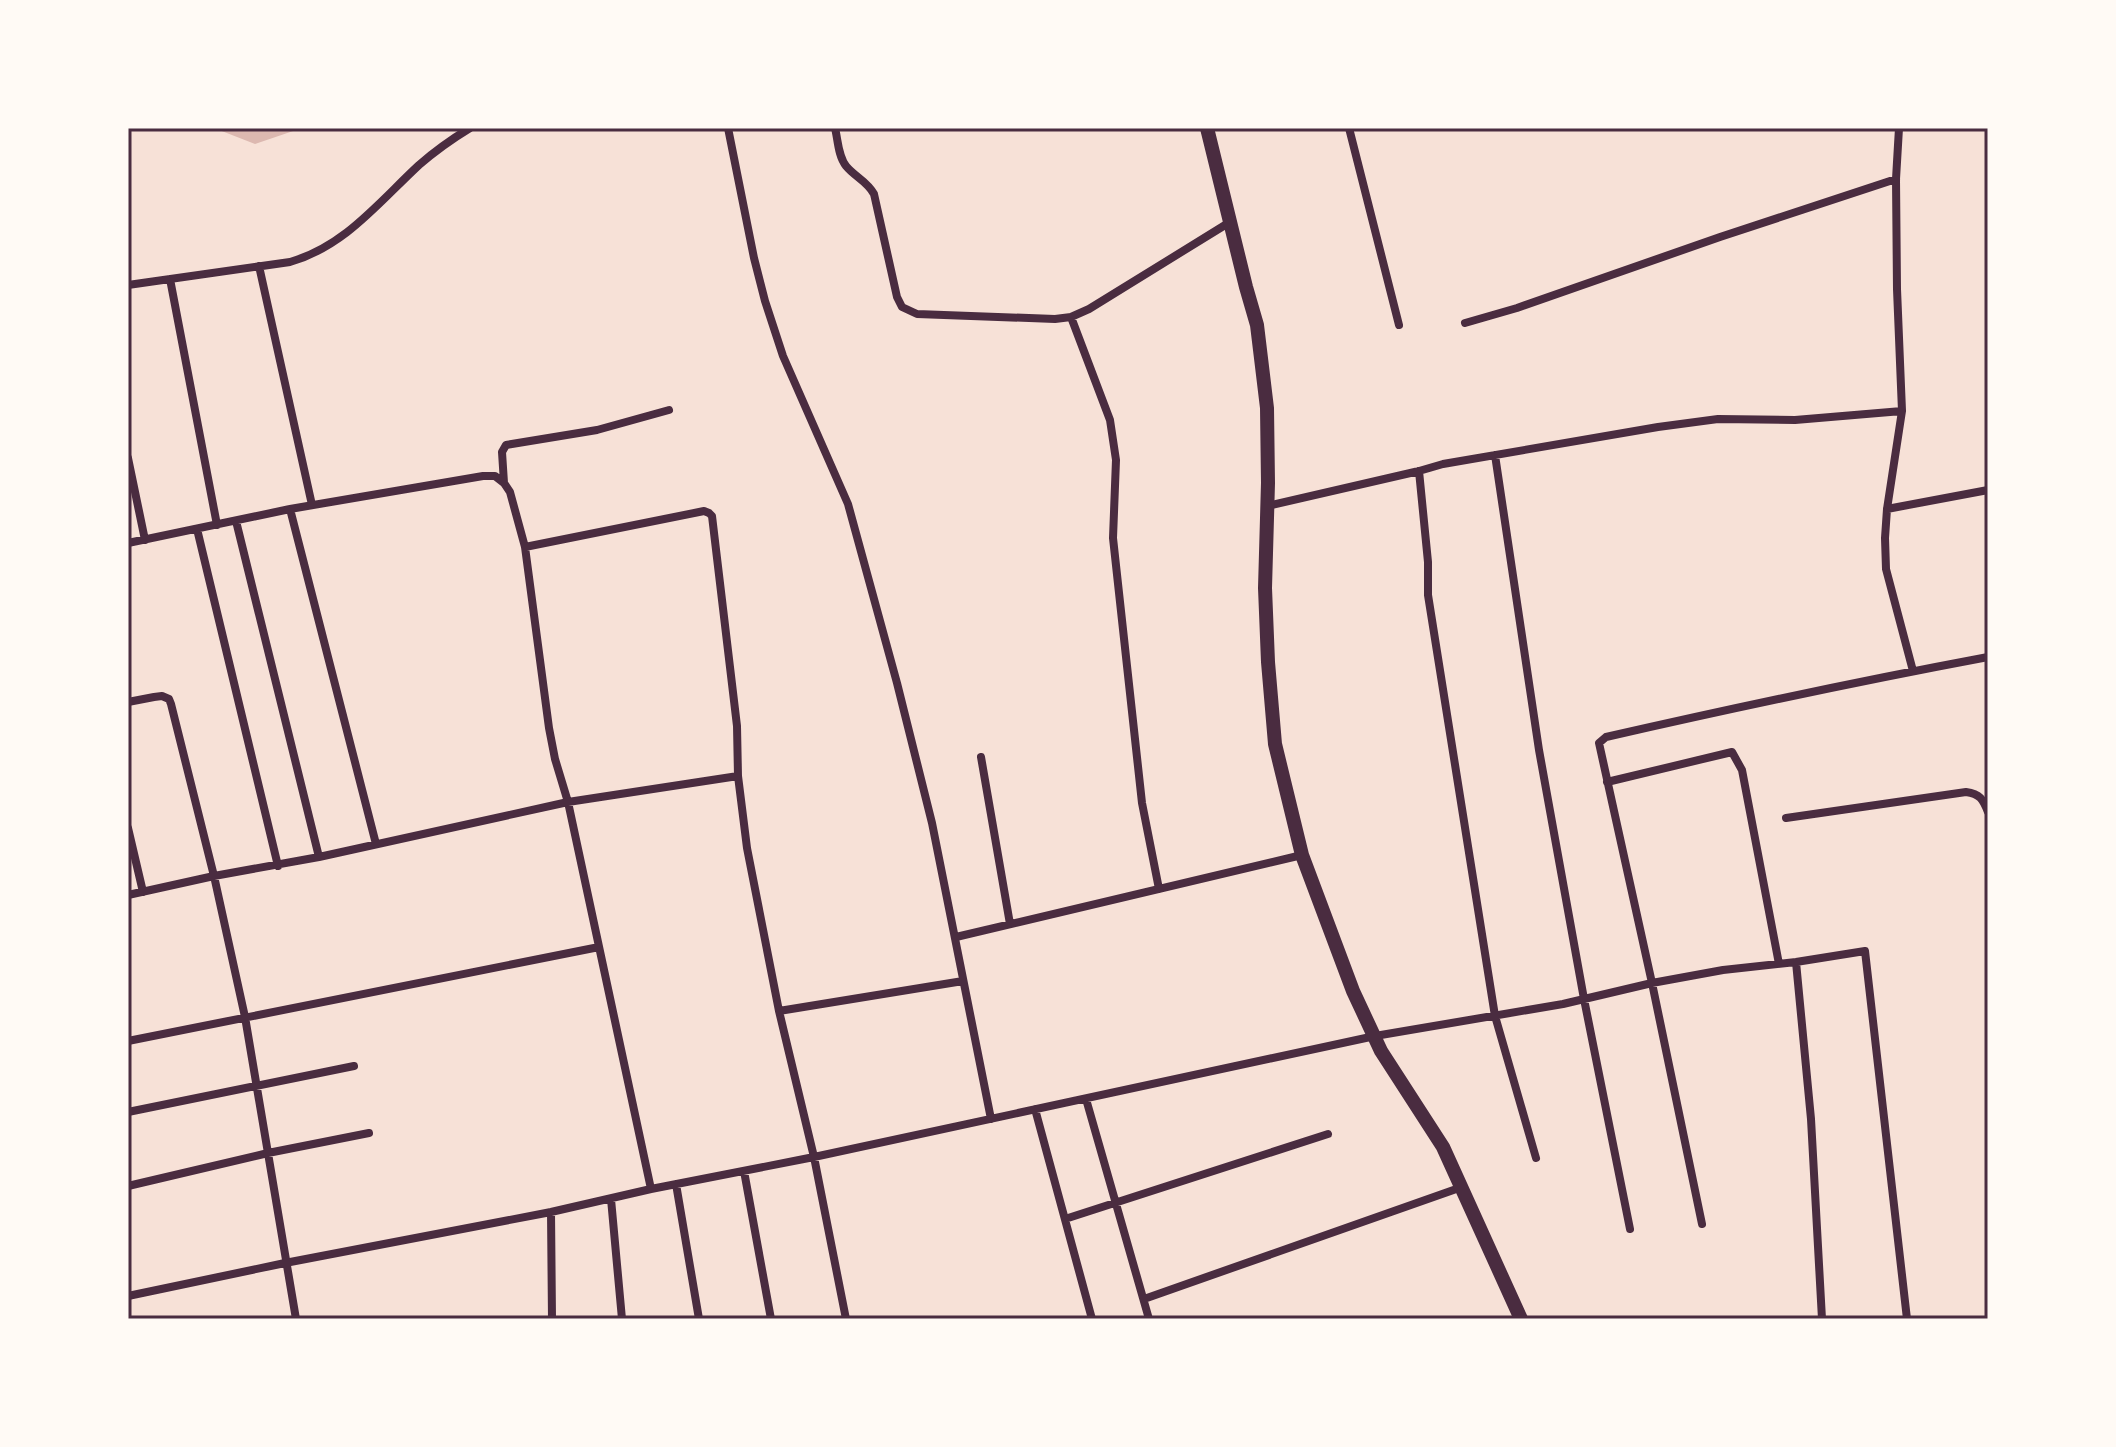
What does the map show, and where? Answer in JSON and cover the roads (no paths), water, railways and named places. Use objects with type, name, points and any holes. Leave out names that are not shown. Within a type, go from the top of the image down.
[{"type":"street","points":[[128,285],[290,262],[311,256],[365,218],[422,163],[470,128]]},
{"type":"street","points":[[728,128],[765,301],[783,356],[848,504],[908,725],[932,823],[991,1119]]},
{"type":"street","points":[[835,128],[844,163],[869,185],[874,194],[897,297],[902,307],[917,314],[1071,317],[1230,222]]},
{"type":"street","points":[[1207,128],[1257,325],[1267,408],[1265,588],[1275,744],[1302,855],[1353,991],[1381,1051],[1443,1147],[1521,1319]]},
{"type":"street","points":[[1349,128],[1399,325]]},
{"type":"street","points":[[1899,128],[1897,289],[1902,411],[1887,509],[1886,569],[1913,671]]},
{"type":"street","points":[[1465,323],[1896,179]]},
{"type":"street","points":[[259,266],[312,505]]},
{"type":"street","points":[[170,279],[217,525]]},
{"type":"street","points":[[1071,317],[1110,420],[1116,460],[1114,554],[1142,803],[1159,889]]},
{"type":"street","points":[[504,483],[502,452],[506,445],[597,430],[669,410]]},
{"type":"street","points":[[1267,506],[1443,464],[1658,427],[1718,419],[1795,420],[1902,411]]},
{"type":"street","points":[[1495,455],[1539,750],[1630,1229]]},
{"type":"street","points":[[128,458],[145,540]]},
{"type":"street","points":[[1419,471],[1428,595],[1495,1016],[1536,1158]]},
{"type":"street","points":[[128,543],[290,509],[483,476],[495,476],[504,483],[510,492],[525,547],[549,728],[568,802],[651,1189]]},
{"type":"street","points":[[1887,509],[1988,490]]},
{"type":"street","points":[[290,509],[376,844]]},
{"type":"street","points":[[525,547],[704,511],[713,521],[737,726],[738,776],[747,848],[846,1319]]},
{"type":"street","points":[[236,521],[319,857]]},
{"type":"street","points":[[197,529],[278,866]]},
{"type":"street","points":[[1702,1224],[1599,743],[1606,737],[1859,681],[1988,657]]},
{"type":"street","points":[[128,702],[154,697],[169,699],[214,876],[245,1017],[296,1319]]},
{"type":"street","points":[[1607,782],[1732,752],[1742,770],[1779,964]]},
{"type":"street","points":[[981,757],[1010,924]]},
{"type":"street","points":[[128,895],[278,866],[568,802],[738,776]]},
{"type":"street","points":[[1786,818],[1966,792],[1976,793],[1983,799],[1988,812]]},
{"type":"street","points":[[128,828],[143,892]]},
{"type":"street","points":[[956,937],[1302,855]]},
{"type":"street","points":[[128,1041],[599,947]]},
{"type":"street","points":[[128,1296],[551,1212],[1375,1036],[1495,1016],[1723,970],[1865,951],[1907,1319]]},
{"type":"street","points":[[1796,962],[1811,1119],[1822,1319]]},
{"type":"street","points":[[779,1011],[963,981]]},
{"type":"street","points":[[128,1112],[354,1066]]},
{"type":"street","points":[[1086,1099],[1149,1319]]},
{"type":"street","points":[[1035,1109],[1092,1319]]},
{"type":"street","points":[[128,1186],[369,1133]]},
{"type":"street","points":[[1065,1219],[1328,1134]]},
{"type":"street","points":[[744,1171],[771,1319]]},
{"type":"street","points":[[676,1184],[699,1319]]},
{"type":"street","points":[[1144,1299],[1462,1187]]},
{"type":"street","points":[[611,1199],[622,1319]]},
{"type":"street","points":[[551,1212],[552,1319]]}]
